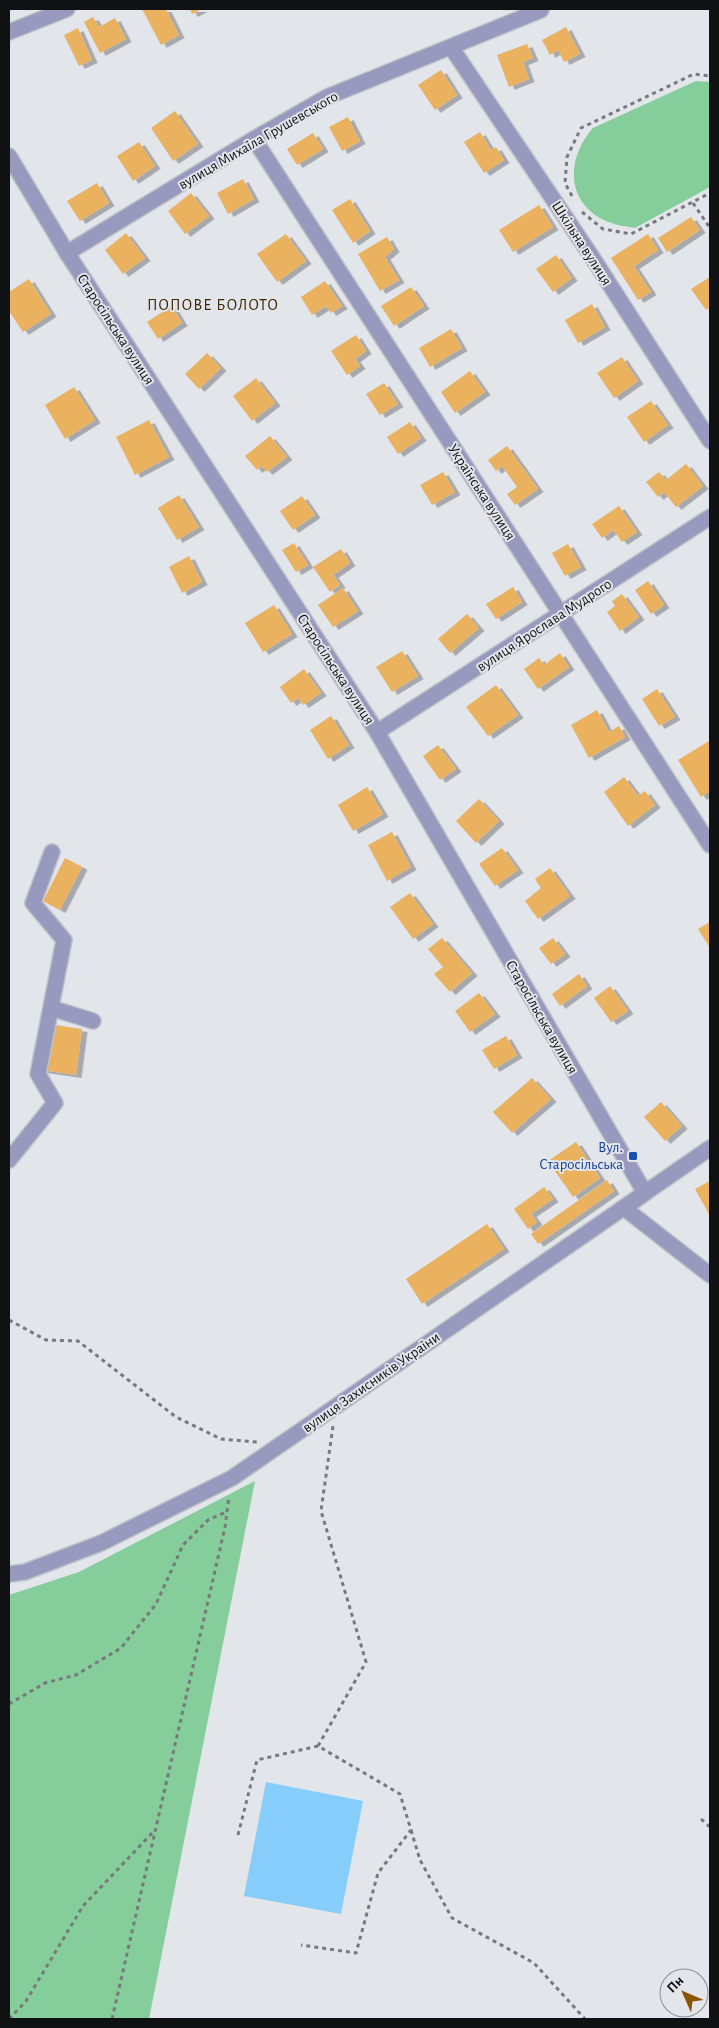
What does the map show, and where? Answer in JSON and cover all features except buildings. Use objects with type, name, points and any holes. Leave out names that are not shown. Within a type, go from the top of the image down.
[{"type":"street","points":[[9,32],[44,13],[67,9]]},
{"type":"street","name":"вулиця Михаїла Грушевського","points":[[67,253],[254,139],[327,97],[541,10]]},
{"type":"street","name":"Шкільна вулиця","points":[[451,47],[594,260],[710,441]]},
{"type":"street","name":"Українська вулиця","points":[[254,139],[710,845]]},
{"type":"street","name":"Старосільська вулиця","points":[[9,156],[67,253],[377,732],[645,1193]]},
{"type":"street","name":"вулиця Ярослава Мудрого","points":[[377,732],[710,517]]},
{"type":"street","points":[[9,1160],[54,1103],[38,1074],[64,940],[33,903],[52,852]]},
{"type":"street","points":[[51,1008],[93,1021]]},
{"type":"street","points":[[645,1193],[710,1148]]},
{"type":"street","name":"вулиця Захисників України","points":[[9,1574],[25,1572],[101,1543],[232,1478],[645,1193]]},
{"type":"street","points":[[624,1208],[710,1275]]},
{"type":"path","points":[[574,200],[565,183],[566,157],[581,128],[694,74],[710,76]]},
{"type":"path","points":[[578,209],[603,229],[631,234],[710,193]]},
{"type":"path","points":[[693,203],[710,228]]},
{"type":"path","points":[[9,1320],[46,1340],[78,1341],[176,1417],[221,1439],[282,1444]]},
{"type":"path","points":[[318,1746],[366,1662],[321,1511],[336,1406]]},
{"type":"path","points":[[112,2019],[227,1512],[232,1478]]},
{"type":"path","points":[[9,1704],[45,1683],[76,1675],[121,1648],[156,1604],[183,1546],[208,1520],[227,1512]]},
{"type":"path","points":[[238,1835],[257,1760],[318,1746],[400,1794],[420,1860],[452,1918],[534,1963],[586,2019]]},
{"type":"path","points":[[701,1819],[710,1827]]},
{"type":"path","points":[[10,2019],[26,2001],[83,1906],[155,1830]]},
{"type":"path","points":[[300,1945],[356,1952],[378,1872],[411,1830]]},
{"type":"green space","points":[[696,81],[710,82],[710,187],[635,228],[608,222],[591,212],[582,202],[574,178],[578,152],[593,128]]},
{"type":"green space","points":[[255,1481],[149,2019],[9,2019],[9,1595],[79,1572]]},
{"type":"water","points":[[266,1782],[363,1801],[341,1914],[244,1896]]},
{"type":"place","name":"Вул. Старосільська","points":[[633,1156]]},
{"type":"district","name":"ПОПОВЕ БОЛОТО","points":[[213,304]]}]
